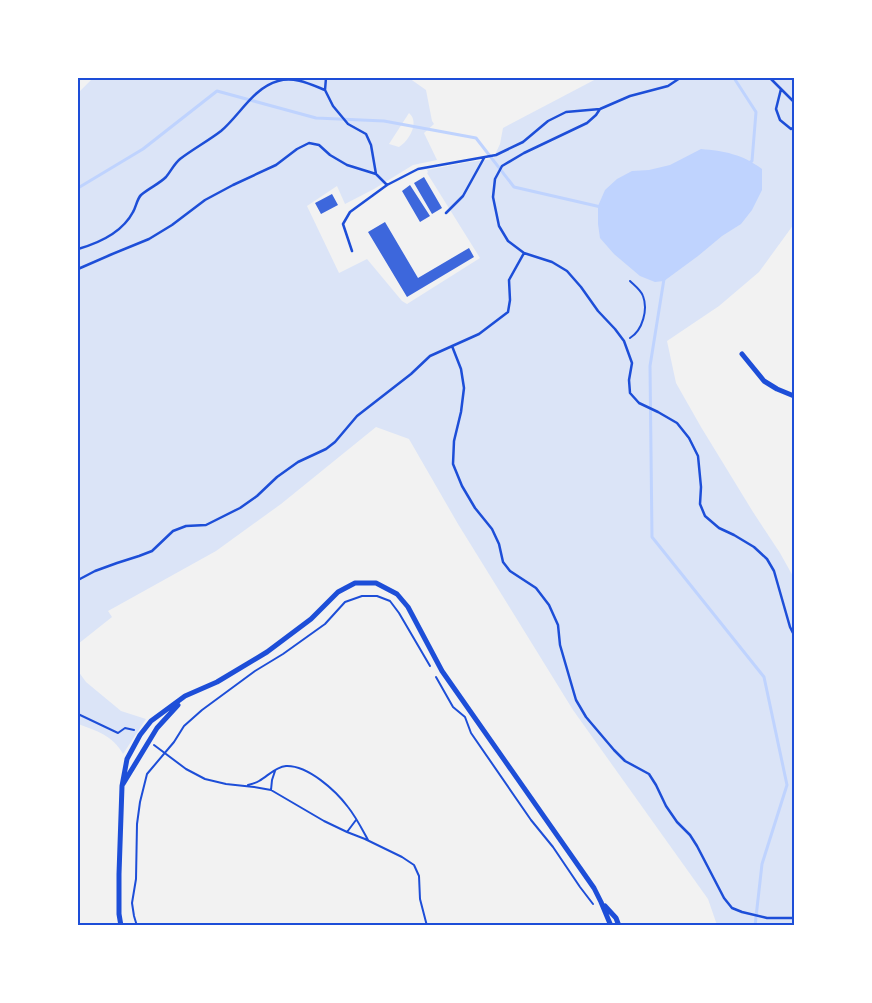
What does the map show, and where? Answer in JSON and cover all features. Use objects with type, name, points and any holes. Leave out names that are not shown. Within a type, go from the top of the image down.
[{"type":"street","points":[[742,354],[764,381],[794,396]]},
{"type":"street","points":[[121,926],[118,914],[118,874],[122,786],[127,759],[140,735],[151,721],[185,696],[217,682],[267,652],[310,619],[338,592],[355,583],[376,583],[397,594],[408,607],[442,671],[594,888],[611,926]]},
{"type":"street","points":[[122,786],[156,728],[185,696]]},
{"type":"street","points":[[601,902],[616,918],[619,926]]},
{"type":"lane","points":[[78,249],[93,245],[117,232],[128,220],[140,196],[165,178],[180,158],[221,131],[236,117],[252,97],[269,84],[280,80],[302,80],[307,78]]},
{"type":"lane","points":[[326,78],[325,90],[333,106],[348,124],[366,134],[371,145],[376,174]]},
{"type":"lane","points":[[352,252],[343,224],[350,212],[387,185],[418,169],[496,156],[523,142],[548,121],[566,112],[600,109],[630,96],[668,86],[680,78]]},
{"type":"lane","points":[[770,78],[794,102]]},
{"type":"lane","points":[[302,80],[325,90]]},
{"type":"lane","points":[[781,89],[776,109],[780,120],[791,129],[794,127]]},
{"type":"lane","points":[[600,109],[587,123],[524,153],[502,166],[495,179],[493,197],[499,226],[508,241],[524,253],[552,262],[567,271],[624,341],[632,362],[629,380],[630,392],[639,403],[677,423],[689,438],[698,456],[701,487],[700,504],[705,516],[719,528],[754,547],[767,559],[774,571],[794,635]]},
{"type":"lane","points":[[78,269],[149,239],[172,225],[205,200],[276,165],[297,149],[309,143],[319,145],[330,155],[347,165],[376,174],[387,185]]},
{"type":"lane","points":[[446,213],[463,196],[484,158]]},
{"type":"lane","points":[[78,580],[116,562],[152,551],[173,531],[186,526],[206,524],[240,508],[298,462],[326,449],[335,442],[357,416],[430,356],[479,334],[508,312],[510,300],[509,280],[524,253]]},
{"type":"lane","points":[[452,346],[464,388],[461,412],[454,441],[453,464],[462,486],[475,508],[492,529],[499,544],[503,562],[510,571],[536,588],[549,605],[558,625],[560,645],[576,700],[586,717],[625,761],[649,774],[666,806],[697,846],[724,898],[732,908],[767,918],[794,918]]},
{"type":"path","points":[[624,341],[634,336],[642,324],[645,308],[642,294],[630,281]]},
{"type":"path","points":[[137,926],[132,903],[136,880],[137,824],[147,774],[174,742],[184,726],[202,710],[255,670],[283,654],[324,624],[345,602],[362,596],[378,596],[390,601],[432,669]]},
{"type":"path","points":[[436,677],[453,707],[465,717],[471,733],[531,820],[553,847],[597,909]]},
{"type":"path","points":[[78,714],[118,733],[124,728],[135,730],[140,735]]},
{"type":"path","points":[[149,741],[186,769],[205,779],[271,790],[324,822],[368,840],[414,865],[419,876],[420,899],[426,926]]},
{"type":"path","points":[[246,786],[258,782],[276,769],[286,766],[298,768],[312,774],[337,794],[349,808],[368,840]]},
{"type":"path","points":[[271,790],[276,769]]},
{"type":"path","points":[[347,832],[356,820]]},
{"type":"shaded area","points":[[93,78],[409,78],[426,90],[434,124],[424,133],[437,160],[413,165],[345,204],[337,186],[307,206],[339,273],[367,259],[402,301],[407,304],[480,258],[427,173],[427,170],[493,159],[500,144],[503,128],[598,78],[794,78],[794,224],[759,272],[719,306],[667,341],[676,383],[794,578],[794,925],[717,925],[708,899],[573,710],[458,524],[409,439],[376,427],[281,504],[216,551],[108,611],[112,617],[78,644],[78,93]],"holes":[[[409,113],[412,117],[412,131],[403,144],[399,147],[389,144]]]},
{"type":"shaded area","points":[[78,671],[86,682],[121,711],[146,719],[123,754],[109,738],[78,724]]},
{"type":"water","points":[[701,149],[733,154],[755,164],[762,169],[762,190],[752,210],[741,224],[722,236],[664,281],[655,282],[640,276],[614,254],[600,238],[598,206],[605,190],[617,179],[632,171],[649,170],[670,165]]},
{"type":"building","points":[[424,177],[442,208],[432,214],[414,183]]},
{"type":"building","points":[[410,185],[430,216],[420,222],[402,191]]},
{"type":"building","points":[[332,194],[338,205],[321,214],[315,203]]},
{"type":"building","points":[[385,222],[418,278],[469,248],[474,257],[407,297],[368,232]]},
{"type":"waterway","points":[[734,78],[756,112],[752,161],[749,163]]},
{"type":"waterway","points":[[78,188],[143,149],[217,91],[316,118],[384,121],[476,138],[514,187],[601,207]]},
{"type":"waterway","points":[[664,279],[650,366],[652,537],[764,677],[787,785],[762,864],[755,926]]}]
